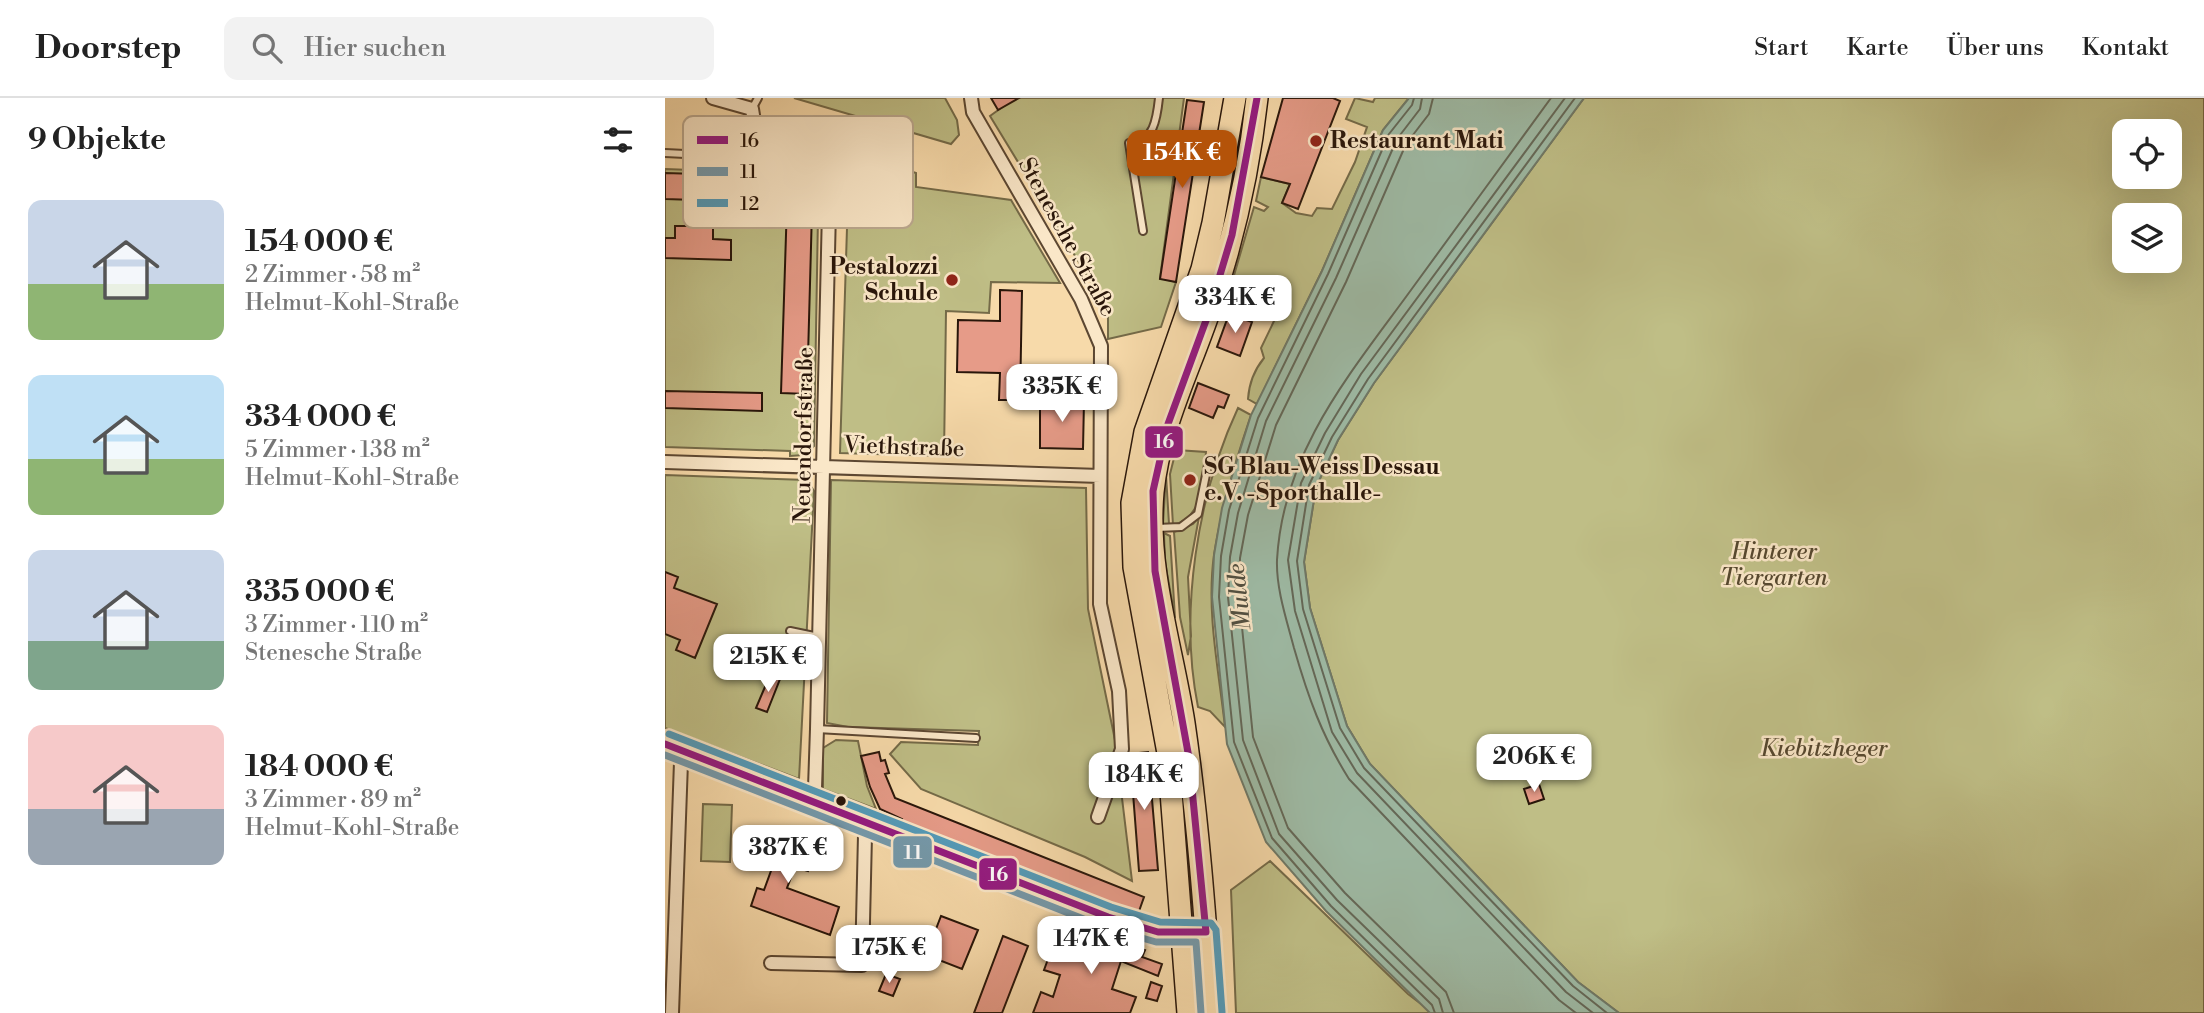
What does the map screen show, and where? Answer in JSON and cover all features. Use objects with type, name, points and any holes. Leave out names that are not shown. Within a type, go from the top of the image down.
[{"type":"main road","points":[[1188,1013],[1168,752],[1134,568],[1132,503],[1145,432],[1188,316],[1208,246],[1235,98]]},
{"type":"main road","points":[[1212,1013],[1193,786],[1180,697],[1157,589],[1152,528],[1157,464],[1220,277],[1245,175],[1257,98]]},
{"type":"street","points":[[713,98],[755,103]]},
{"type":"street","name":"Stenesche Straße","points":[[971,98],[974,113],[1097,331],[1101,346],[1100,604],[1119,691],[1122,749],[1098,817]]},
{"type":"street","name":"Neuendorfstraße","points":[[810,800],[815,788],[817,729],[829,228]]},
{"type":"street","name":"Viethstraße","points":[[665,463],[1100,476]]},
{"type":"street","points":[[665,744],[1108,916],[1158,932],[1206,932]]},
{"type":"street","points":[[672,1013],[681,762],[685,752]]},
{"type":"street","points":[[771,962],[862,965],[865,835],[869,824]]},
{"type":"lane","points":[[1143,231],[1129,143],[1136,144],[1149,134],[1156,123],[1159,98]]},
{"type":"lane","points":[[665,153],[683,154]]},
{"type":"lane","points":[[1152,528],[1181,527],[1198,514],[1208,466]]},
{"type":"lane","points":[[790,631],[819,637]]},
{"type":"lane","points":[[817,729],[976,738]]},
{"type":"green space","points":[[794,98],[945,98],[957,120],[959,135],[951,144],[913,133],[913,116],[855,116]]},
{"type":"green space","points":[[1015,98],[1184,98],[1160,278],[1176,282],[1161,327],[1108,339],[1108,310],[990,116]]},
{"type":"green space","points":[[1355,98],[1373,102],[1375,98],[1409,98],[1383,130],[1322,271],[1257,404],[1248,399],[1250,388],[1255,372],[1264,358],[1261,348],[1275,319],[1270,314],[1253,309],[1254,296],[1230,289],[1254,207],[1264,211],[1268,207],[1256,201],[1261,177],[1290,184],[1282,203],[1296,213],[1312,216],[1317,208],[1332,209],[1355,162],[1367,127],[1346,119]]},
{"type":"green space","name":"Hinterer Tiergarten","points":[[1584,98],[2204,98],[2204,1013],[1619,1013],[1578,982],[1370,764],[1347,726],[1310,608],[1304,562],[1316,487],[1338,440],[1374,383]]},
{"type":"green space","points":[[665,169],[683,170],[683,228],[818,228],[814,446],[804,455],[790,456],[790,451],[665,447]]},
{"type":"green space","name":"Pestalozzi Schule","points":[[913,172],[916,173],[916,187],[1011,200],[1060,283],[991,282],[989,313],[946,311],[944,456],[840,453],[847,228],[913,228]]},
{"type":"green space","points":[[1238,408],[1251,415],[1217,538],[1211,598],[1225,727],[1210,711],[1198,707],[1190,633],[1191,594],[1202,516],[1224,442]]},
{"type":"green space","points":[[1176,450],[1206,452],[1200,496],[1196,506],[1183,521],[1173,525],[1170,474]]},
{"type":"green space","points":[[665,475],[807,480],[814,491],[799,779],[665,728]]},
{"type":"green space","points":[[1166,475],[1169,524],[1163,524]]},
{"type":"green space","points":[[831,480],[1086,488],[1088,609],[1115,740],[1132,881],[1085,857],[921,789],[890,754],[901,742],[978,745],[979,731],[848,727],[827,723]]},
{"type":"green space","points":[[1199,517],[1188,577],[1191,636],[1188,655],[1180,617],[1174,532],[1193,524]]},
{"type":"green space","points":[[1164,533],[1170,536],[1175,618],[1165,562]]},
{"type":"green space","points":[[836,740],[858,741],[867,786],[876,809],[823,789],[823,748]]},
{"type":"green space","points":[[703,804],[732,805],[730,862],[701,861]]},
{"type":"green space","points":[[1270,861],[1408,994],[1433,1013],[1236,1013],[1231,890]]},
{"type":"water","name":"Mulde","points":[[1409,98],[1584,98],[1374,383],[1338,440],[1316,487],[1304,562],[1310,608],[1347,726],[1370,764],[1578,982],[1619,1013],[1430,1013],[1326,911],[1266,842],[1227,744],[1212,597],[1214,555],[1222,508],[1251,415],[1322,271],[1383,130]]},
{"type":"building","points":[[991,98],[1019,98],[998,110]]},
{"type":"building","points":[[1283,98],[1333,98],[1340,101],[1298,209],[1282,203],[1290,184],[1261,177]]},
{"type":"building","points":[[1187,100],[1204,102],[1176,282],[1160,279]]},
{"type":"building","points":[[665,173],[683,174],[683,200],[665,199]]},
{"type":"building","points":[[675,226],[713,228],[713,239],[731,240],[731,260],[665,258],[665,238],[675,238]]},
{"type":"building","points":[[786,228],[812,228],[807,394],[781,393]]},
{"type":"building","points":[[1000,290],[1022,291],[1020,400],[999,400],[1000,373],[957,372],[958,320],[1000,321]]},
{"type":"building","points":[[1229,314],[1252,322],[1240,356],[1217,347]]},
{"type":"building","points":[[1198,383],[1229,395],[1224,408],[1218,406],[1213,418],[1189,408]]},
{"type":"building","points":[[665,391],[762,393],[762,411],[665,408]]},
{"type":"building","points":[[1040,400],[1084,401],[1083,449],[1040,448]]},
{"type":"building","points":[[665,572],[678,577],[674,588],[717,604],[695,658],[676,650],[680,640],[665,634]]},
{"type":"building","points":[[770,675],[780,679],[767,712],[756,708]]},
{"type":"building","points":[[879,752],[881,761],[885,760],[889,773],[885,774],[895,798],[1144,897],[1138,914],[901,822],[902,819],[880,809],[861,756]]},
{"type":"building","points":[[1148,752],[1158,870],[1139,871],[1130,754]]},
{"type":"building","points":[[1539,784],[1544,799],[1529,804],[1524,789]]},
{"type":"building","points":[[771,835],[802,846],[800,852],[814,857],[808,871],[795,867],[787,888],[839,907],[830,935],[751,906],[757,888],[764,890],[772,868],[742,856],[748,836],[769,844]]},
{"type":"building","points":[[941,916],[978,930],[962,969],[926,955]]},
{"type":"building","points":[[1058,932],[1093,944],[1097,934],[1145,950],[1142,957],[1162,964],[1158,976],[1121,961],[1112,989],[1136,997],[1130,1013],[1033,1013],[1041,992],[1053,997],[1060,975],[1044,970]]},
{"type":"building","points":[[1003,936],[1028,946],[1002,1013],[974,1013]]},
{"type":"building","points":[[886,974],[900,979],[893,996],[879,991]]},
{"type":"building","points":[[1151,982],[1162,986],[1157,1001],[1146,998]]},
{"type":"transit line","name":"16","points":[[665,744],[1108,917],[1158,932],[1206,932],[1189,758],[1155,571],[1153,491],[1168,424],[1208,315],[1232,235],[1257,98]]},
{"type":"transit line","name":"12","points":[[669,734],[1111,907],[1160,922],[1211,923],[1216,930],[1222,1012]]},
{"type":"transit line","name":"11","points":[[665,755],[1104,927],[1156,942],[1196,942],[1201,1013]]},
{"type":"place","name":"Restaurant Mati","points":[[1316,141]]},
{"type":"place","name":"Pestalozzi Schule","points":[[952,280]]},
{"type":"place","name":"SG Blau-Weiss Dessau e.V. -Sporthalle-","points":[[1190,480]]},
{"type":"park label","name":"Kiebitzheger","points":[[1824,749]]}]
